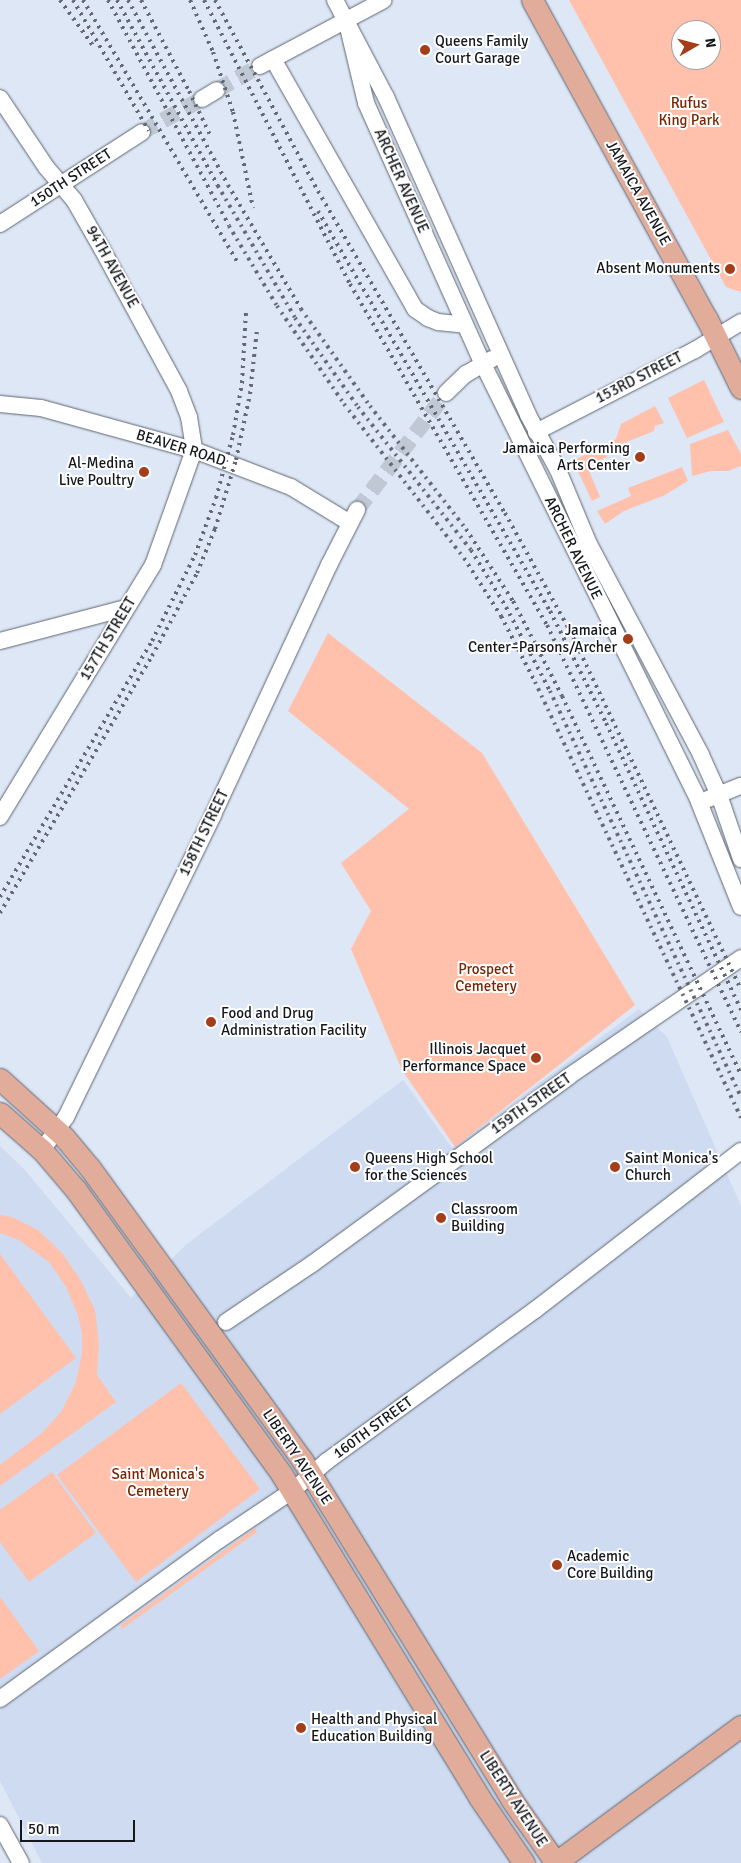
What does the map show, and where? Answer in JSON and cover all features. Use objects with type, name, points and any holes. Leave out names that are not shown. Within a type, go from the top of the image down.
[{"type":"main road","name":"JAMAICA AVENUE","points":[[532,0],[716,337],[741,388]]},
{"type":"main road","name":"LIBERTY AVENUE","points":[[0,1079],[58,1131],[113,1198],[311,1474],[511,1799],[556,1863]]},
{"type":"main road","name":"LIBERTY AVENUE","points":[[0,1113],[42,1150],[87,1204],[292,1491],[475,1791],[524,1863]]},
{"type":"main road","points":[[556,1863],[741,1726]]},
{"type":"street","name":"ARCHER AVENUE","points":[[335,0],[386,97],[536,432],[558,470],[589,544],[701,755],[719,795],[741,859]]},
{"type":"street","points":[[384,0],[267,63],[415,309],[433,320],[465,325]]},
{"type":"street","name":"ARCHER AVENUE","points":[[346,19],[366,104],[483,364],[699,802],[741,907]]},
{"type":"street","points":[[202,99],[217,90]]},
{"type":"street","name":"94TH AVENUE","points":[[0,98],[46,168],[74,200],[179,391],[189,417],[194,450]]},
{"type":"street","name":"150TH STREET","points":[[0,224],[142,132]]},
{"type":"street","name":"153RD STREET","points":[[536,432],[741,322]]},
{"type":"street","points":[[446,393],[466,374],[501,353]]},
{"type":"street","name":"BEAVER ROAD","points":[[0,404],[41,408],[194,450],[291,488],[354,517]]},
{"type":"street","name":"157TH STREET","points":[[0,817],[153,565],[194,450]]},
{"type":"street","name":"158TH STREET","points":[[42,1150],[58,1131],[213,815],[354,517]]},
{"type":"street","points":[[0,641],[126,608]]},
{"type":"street","points":[[699,802],[741,786]]},
{"type":"street","name":"159TH STREET","points":[[226,1322],[312,1264],[560,1083],[741,958]]},
{"type":"street","name":"160TH STREET","points":[[0,1699],[219,1540],[292,1491],[311,1474],[535,1310],[741,1151]]},
{"type":"street","points":[[0,1825],[21,1863]]},
{"type":"shaded area","points":[[639,1009],[667,1037],[741,1206],[741,1863],[42,1863],[0,1781],[0,1146],[25,1170],[131,1298],[187,1244],[403,1080],[452,1148]]},
{"type":"green space","name":"Rufus King Park","points":[[569,0],[741,0],[741,292],[726,287]]},
{"type":"green space","points":[[704,380],[724,422],[687,438],[668,398]]},
{"type":"green space","points":[[655,406],[664,423],[655,426],[654,431],[604,451],[607,457],[587,466],[600,497],[592,501],[573,461],[616,439],[621,424]]},
{"type":"green space","points":[[728,430],[741,454],[741,466],[728,471],[711,471],[692,476],[690,444]]},
{"type":"green space","points":[[682,467],[688,481],[665,495],[624,511],[605,524],[597,511],[631,496],[628,488]]},
{"type":"green space","name":"Prospect Cemetery","points":[[328,633],[482,753],[635,1005],[455,1147],[402,1070],[351,949],[371,911],[341,863],[409,809],[288,711]]},
{"type":"green space","points":[[0,1215],[12,1217],[38,1230],[62,1253],[80,1279],[95,1310],[99,1345],[97,1375],[116,1402],[0,1486],[0,1465],[42,1433],[61,1412],[76,1382],[82,1353],[82,1333],[78,1315],[66,1287],[50,1263],[19,1240],[0,1233]]},
{"type":"green space","points":[[0,1254],[76,1358],[0,1414]]},
{"type":"green space","name":"Saint Monica's Cemetery","points":[[181,1383],[260,1489],[136,1582],[57,1475]]},
{"type":"green space","points":[[52,1472],[96,1533],[29,1582],[0,1542],[0,1510]]},
{"type":"green space","points":[[255,1528],[257,1532],[121,1628],[122,1624]]},
{"type":"green space","points":[[0,1597],[39,1651],[0,1679]]},
{"type":"tunnel","points":[[217,90],[260,66]]},
{"type":"tunnel","points":[[142,132],[202,99]]},
{"type":"tunnel","points":[[357,510],[446,393]]},
{"type":"railway","points":[[60,0],[94,47]]},
{"type":"railway","points":[[73,0],[149,131]]},
{"type":"railway","points":[[83,0],[238,263]]},
{"type":"railway","points":[[108,0],[229,226],[277,306],[344,404],[464,558],[501,616],[535,682],[741,1118]]},
{"type":"railway","points":[[117,0],[218,186],[295,318],[358,407],[471,550],[506,607],[550,691],[741,1096]]},
{"type":"railway","points":[[128,0],[228,185],[301,309],[370,406],[466,529],[513,601],[562,696],[741,1075]]},
{"type":"railway","points":[[141,0],[211,137]]},
{"type":"railway","points":[[190,0],[213,52],[233,112],[253,208]]},
{"type":"railway","points":[[204,0],[350,284],[547,625],[741,1032]]},
{"type":"railway","points":[[215,0],[318,191],[505,513],[570,631],[741,989]]},
{"type":"railway","points":[[318,211],[550,611],[606,723],[741,1010]]},
{"type":"railway","points":[[0,897],[152,641],[195,555],[216,498],[233,435],[242,383],[246,312]]},
{"type":"railway","points":[[0,913],[152,656],[197,573],[215,529],[236,460],[250,394],[257,330]]},
{"type":"place","name":"Queens Family Court Garage","points":[[425,50]]},
{"type":"place","name":"Absent Monuments","points":[[730,269]]},
{"type":"place","name":"Jamaica Performing Arts Center","points":[[640,457]]},
{"type":"place","name":"Al-Medina Live Poultry","points":[[144,472]]},
{"type":"place","name":"Jamaica Center–Parsons/Archer","points":[[628,639]]},
{"type":"place","name":"Food and Drug Administration Facility","points":[[211,1022]]},
{"type":"place","name":"Illinois Jacquet Performance Space","points":[[536,1058]]},
{"type":"place","name":"Queens High School for the Sciences","points":[[355,1167]]},
{"type":"place","name":"Saint Monica's Church","points":[[615,1167]]},
{"type":"place","name":"Classroom Building","points":[[441,1218]]},
{"type":"place","name":"Academic Core Building","points":[[557,1565]]},
{"type":"place","name":"Health and Physical Education Building","points":[[301,1728]]}]
